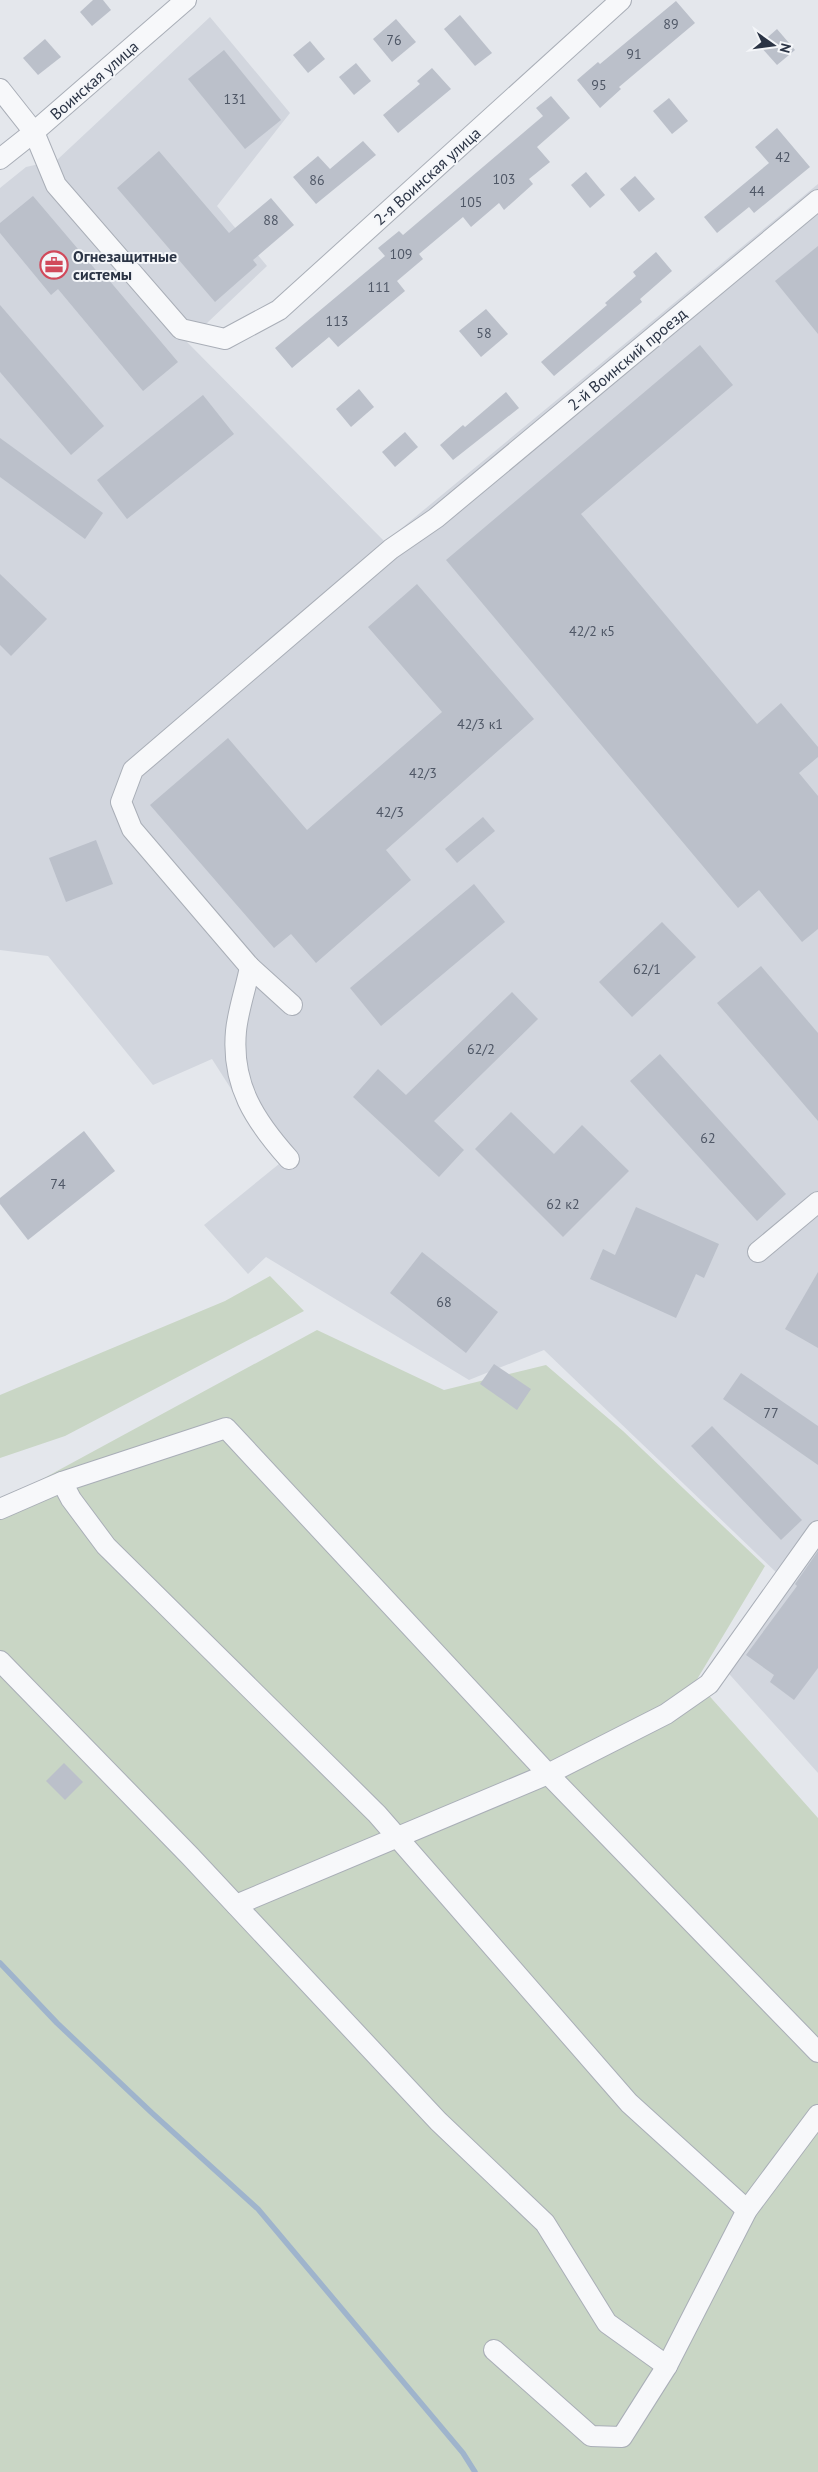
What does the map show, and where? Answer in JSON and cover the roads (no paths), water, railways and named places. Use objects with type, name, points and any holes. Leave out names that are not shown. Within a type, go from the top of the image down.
[{"type":"street","name":"Воинская улица","points":[[0,159],[34,132],[186,0]]},
{"type":"street","name":"2-я Воинская улица","points":[[34,132],[56,185],[181,328],[225,339],[279,310],[621,0]]},
{"type":"street","points":[[0,88],[34,132]]},
{"type":"street","name":"2-й Воинский проезд","points":[[292,1005],[250,967],[132,829],[121,802],[133,770],[391,549],[436,518],[818,200]]},
{"type":"street","points":[[250,967],[236,1030],[237,1074],[244,1095],[267,1135],[289,1159]]},
{"type":"street","points":[[758,1252],[818,1202]]},
{"type":"street","points":[[0,1509],[62,1482],[226,1428],[548,1774],[818,2052]]},
{"type":"street","points":[[62,1482],[71,1499],[106,1546],[398,1837],[629,2103],[747,2210]]},
{"type":"street","points":[[236,1906],[548,1774],[666,1714],[709,1684],[818,1531]]},
{"type":"street","points":[[0,1661],[236,1906],[438,2121],[544,2223],[607,2323],[667,2366]]},
{"type":"street","points":[[494,2350],[591,2436],[622,2437],[667,2366],[747,2210],[818,2115]]},
{"type":"waterway","points":[[0,1963],[57,2023],[152,2113],[258,2209],[463,2453],[475,2472]]},
{"type":"place","name":"Огнезащитные системы","points":[[54,265]]}]
